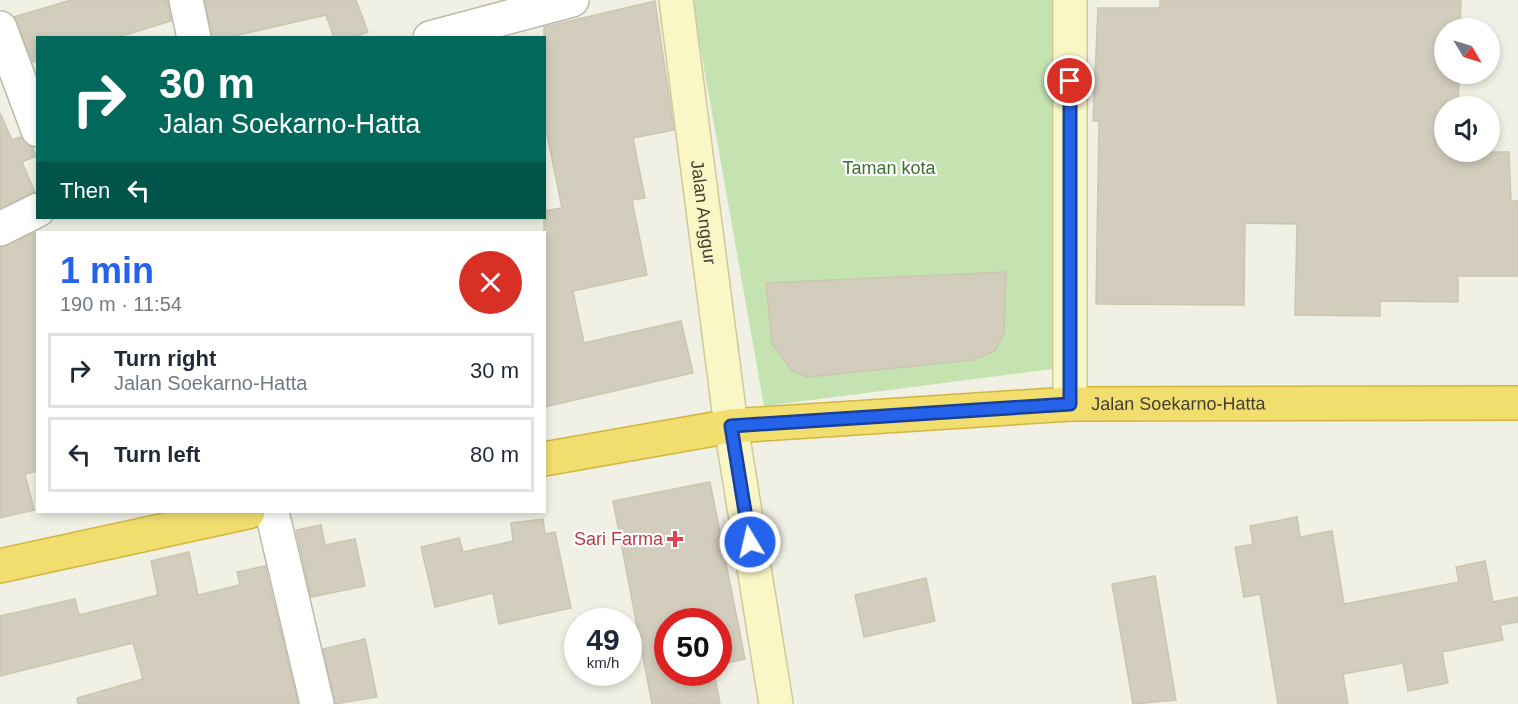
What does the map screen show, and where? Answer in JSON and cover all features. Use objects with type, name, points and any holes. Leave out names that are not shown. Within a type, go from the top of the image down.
[{"type":"highway","name":"Jalan Soekarno-Hatta","points":[[546,459],[731,426],[1070,404],[1518,403]]},
{"type":"highway","points":[[0,566],[243,513]]},
{"type":"street","points":[[186,0],[194,36]]},
{"type":"street","points":[[437,36],[572,0]]},
{"type":"street","name":"Jalan Anggur","points":[[675,0],[731,426],[776,704]]},
{"type":"street","points":[[1070,0],[1070,404]]},
{"type":"street","points":[[0,28],[36,125]]},
{"type":"street","points":[[0,229],[36,211]]},
{"type":"street","points":[[272,513],[317,704]]},
{"type":"green space","name":"Taman kota","points":[[692,0],[1052,0],[1053,369],[764,406]]},
{"type":"building","points":[[71,0],[167,0],[171,21],[122,36],[36,36],[36,61],[33,62],[14,17]]},
{"type":"building","points":[[205,0],[356,0],[368,32],[357,36],[333,36],[326,15],[235,36],[212,36]]},
{"type":"building","points":[[1160,0],[1461,0],[1460,18],[1434,18],[1434,84],[1459,84],[1458,96],[1434,96],[1434,162],[1500,162],[1500,152],[1509,152],[1511,201],[1518,201],[1518,276],[1458,276],[1458,302],[1380,301],[1380,316],[1295,315],[1297,224],[1245,223],[1244,305],[1096,304],[1099,121],[1093,121],[1098,8],[1160,8]]},
{"type":"building","points":[[655,1],[674,130],[633,138],[645,198],[632,200],[647,275],[573,291],[584,343],[681,321],[693,373],[546,407],[546,231],[544,231],[544,219],[546,219],[546,211],[562,208],[546,130],[546,36],[544,36],[544,27]]},
{"type":"building","points":[[0,113],[12,140],[20,137],[33,148],[36,156],[22,162],[35,192],[0,208]]},
{"type":"building","points":[[36,232],[36,471],[25,474],[34,510],[0,518],[0,248]]},
{"type":"building","points":[[1006,272],[1004,334],[995,351],[973,360],[808,377],[792,371],[772,344],[766,283]]},
{"type":"building","points":[[710,482],[745,659],[732,662],[732,608],[654,608],[654,686],[717,686],[720,704],[652,704],[642,652],[642,608],[634,608],[613,501]]},
{"type":"building","points":[[1297,517],[1300,537],[1332,531],[1344,604],[1459,582],[1456,567],[1485,561],[1493,602],[1518,597],[1518,622],[1500,625],[1503,640],[1442,652],[1448,683],[1408,691],[1403,663],[1343,674],[1348,704],[1278,704],[1260,594],[1244,597],[1235,547],[1253,544],[1250,526]]},
{"type":"building","points":[[543,519],[545,534],[555,532],[571,608],[499,624],[493,593],[435,607],[421,547],[459,538],[463,552],[513,541],[511,523]]},
{"type":"building","points":[[321,525],[325,545],[355,539],[365,586],[311,597],[296,530]]},
{"type":"building","points":[[189,552],[198,595],[240,585],[237,572],[265,566],[298,704],[78,704],[77,698],[143,679],[133,643],[0,676],[0,616],[75,599],[79,615],[158,595],[151,561]]},
{"type":"building","points":[[1155,576],[1176,700],[1133,704],[1112,584]]},
{"type":"building","points":[[926,578],[935,621],[864,637],[855,595]]},
{"type":"building","points":[[365,639],[377,697],[335,704],[323,649]]},
{"type":"place","name":"Sari Farma","points":[[675,539]]},
{"type":"route","points":[[750,542],[731,426],[1070,404],[1070,81]]}]
